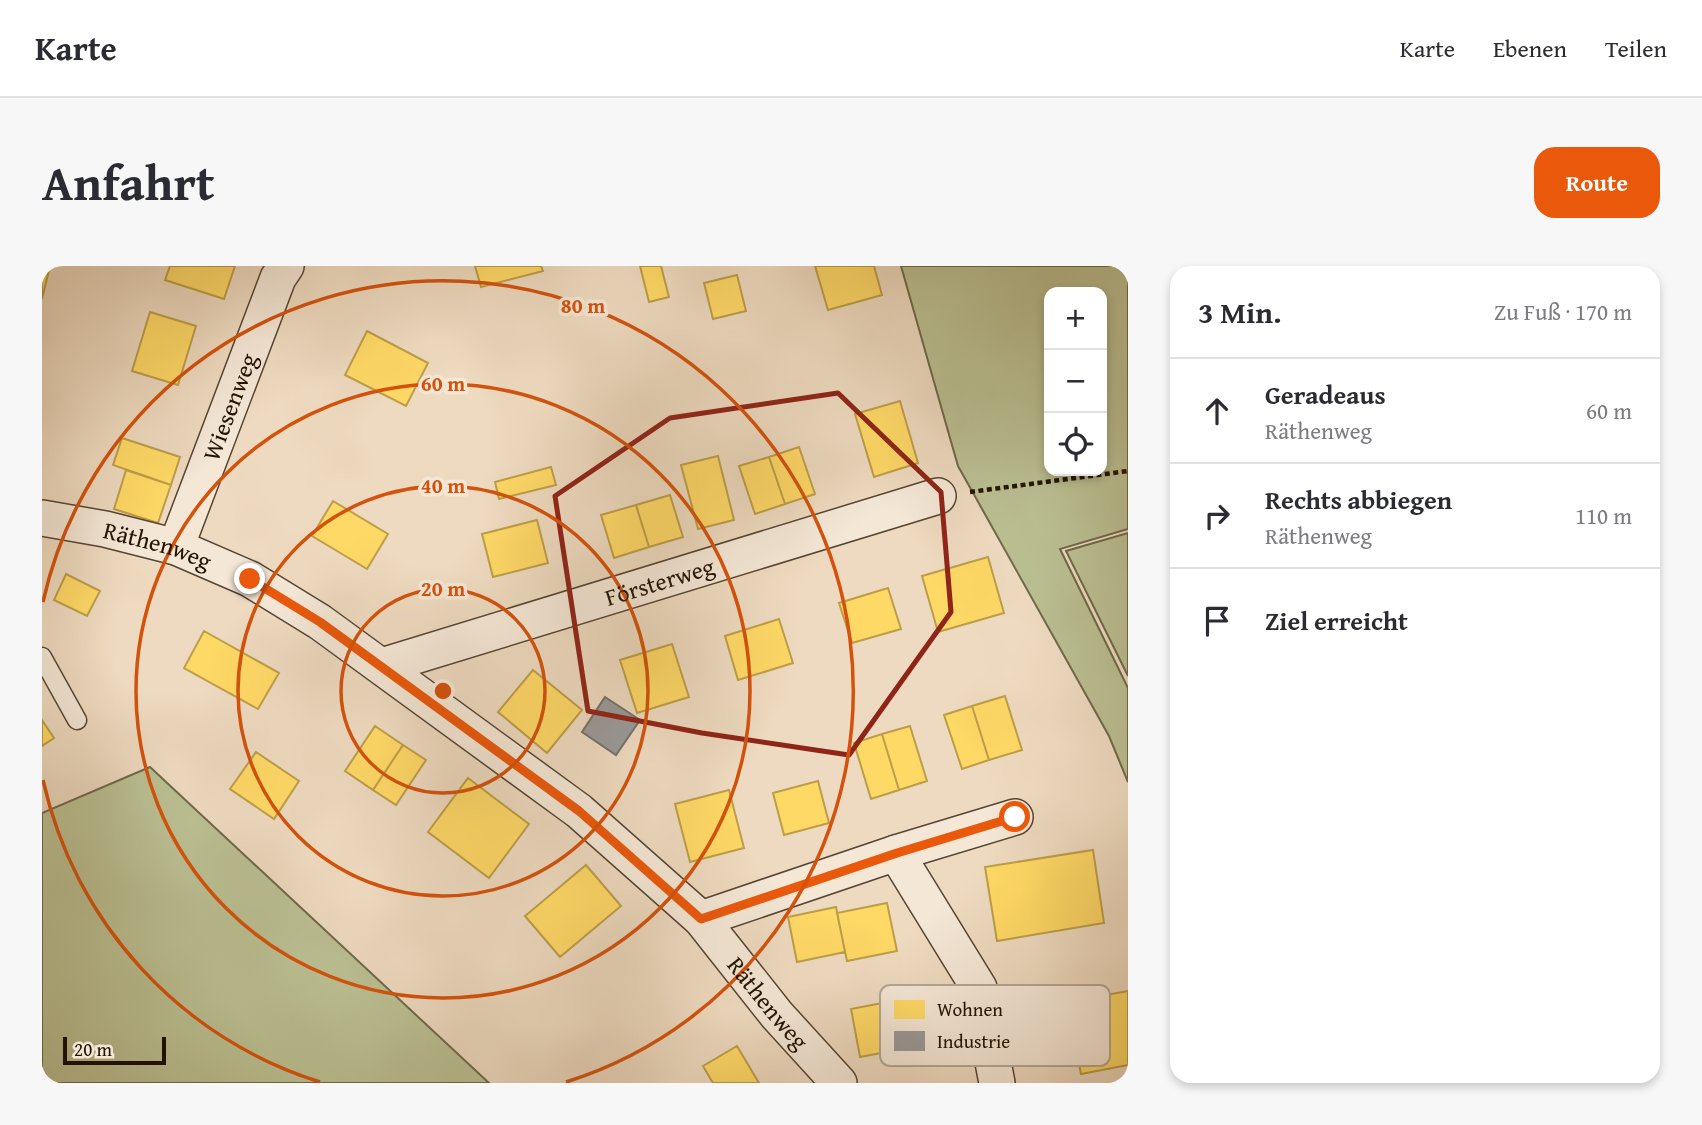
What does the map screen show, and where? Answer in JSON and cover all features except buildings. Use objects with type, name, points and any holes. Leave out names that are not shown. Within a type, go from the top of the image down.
[{"type":"street","name":"Wiesenweg","points":[[176,547],[278,278],[286,266]]},
{"type":"street","name":"Försterweg","points":[[382,666],[938,496]]},
{"type":"street","name":"Räthenweg","points":[[42,519],[105,529],[176,547],[250,579],[320,622],[579,811],[701,919],[777,1015],[839,1083]]},
{"type":"street","points":[[701,919],[897,853],[1015,817]]},
{"type":"street","points":[[897,853],[977,985]]},
{"type":"lane","points":[[42,657],[77,720]]},
{"type":"path","points":[[938,496],[1128,471]]},
{"type":"highlighted area","points":[[838,393],[941,492],[951,612],[849,755],[702,733],[588,711],[555,496],[670,418]]},
{"type":"green space","points":[[901,266],[1128,266],[1128,529],[1060,549],[1128,688],[1128,782],[1109,736],[958,466]]},
{"type":"green space","points":[[1128,533],[1128,676],[1066,551]]},
{"type":"green space","points":[[150,767],[489,1083],[42,1083],[42,813]]},
{"type":"route","points":[[250,579],[320,622],[579,811],[701,919],[897,853],[1015,817]]}]
